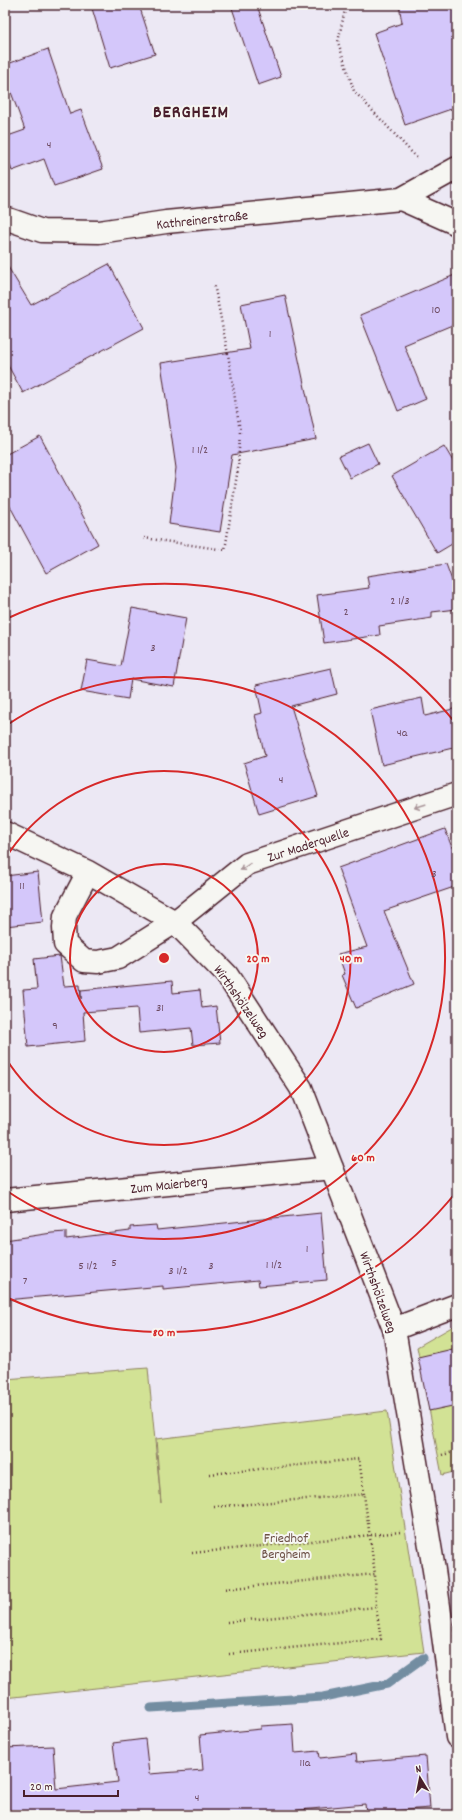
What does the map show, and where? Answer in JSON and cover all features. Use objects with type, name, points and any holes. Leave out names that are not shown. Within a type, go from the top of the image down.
[{"type":"street","name":"Kathreinerstraße","points":[[5,218],[42,231],[99,232],[166,222],[401,199],[457,168]]},
{"type":"street","name":"Kathreinerstraße","points":[[401,199],[457,224]]},
{"type":"street","name":"Zur Maderquelle","points":[[88,872],[65,916],[65,944],[84,961],[98,962],[118,958],[175,922],[247,864],[457,794]]},
{"type":"street","points":[[5,833],[88,872],[175,922]]},
{"type":"street","name":"Wirthshölzelweg","points":[[175,922],[227,974],[301,1088],[394,1329],[427,1529],[457,1737]]},
{"type":"street","name":"Zum Maierberg","points":[[5,1200],[332,1168]]},
{"type":"street","points":[[394,1329],[457,1306]]},
{"type":"path","points":[[346,5],[338,42],[354,91],[436,179]]},
{"type":"path","points":[[144,538],[225,550],[238,468],[240,431],[228,354],[214,284]]},
{"type":"path","points":[[210,1474],[359,1459],[370,1536],[376,1607],[381,1639],[229,1654]]},
{"type":"path","points":[[214,1507],[364,1494]]},
{"type":"path","points":[[192,1553],[427,1529]]},
{"type":"path","points":[[224,1589],[374,1574]]},
{"type":"path","points":[[227,1622],[376,1607]]},
{"type":"green space","points":[[457,1324],[457,1471],[442,1475],[417,1347]]},
{"type":"green space","name":"Friedhof Bergheim","points":[[148,1368],[161,1503],[156,1439],[387,1411],[424,1652],[5,1698],[5,1379]]},
{"type":"building","points":[[91,5],[139,5],[155,54],[110,68]]},
{"type":"building","points":[[231,5],[257,5],[281,77],[258,85]]},
{"type":"building","points":[[399,5],[457,5],[457,107],[405,125],[374,33],[402,23]]},
{"type":"building","points":[[48,49],[70,114],[81,110],[103,169],[54,186],[44,159],[12,171],[5,150],[5,137],[25,130],[5,76],[5,65]]},
{"type":"building","points":[[5,262],[31,305],[109,264],[144,328],[23,393],[5,360]]},
{"type":"building","points":[[457,274],[457,323],[404,345],[426,399],[398,411],[360,315]]},
{"type":"building","points":[[285,295],[316,439],[232,455],[220,532],[169,524],[176,468],[161,363],[250,349],[241,304]]},
{"type":"building","points":[[40,436],[98,544],[46,573],[5,497],[5,455]]},
{"type":"building","points":[[368,443],[378,464],[350,478],[339,456]]},
{"type":"building","points":[[444,446],[457,468],[457,541],[437,553],[392,476]]},
{"type":"building","points":[[446,564],[457,594],[457,609],[432,612],[432,618],[379,626],[380,635],[324,643],[317,595],[369,588],[367,576]]},
{"type":"building","points":[[132,608],[186,618],[174,687],[131,679],[128,699],[81,691],[87,660],[121,666]]},
{"type":"building","points":[[331,668],[337,694],[291,706],[318,796],[259,814],[244,763],[265,756],[255,715],[262,713],[256,685]]},
{"type":"building","points":[[422,698],[425,716],[457,708],[457,747],[382,765],[370,710]]},
{"type":"building","points":[[445,829],[457,861],[457,886],[384,911],[414,984],[356,1008],[342,975],[345,974],[338,954],[367,947],[338,868]]},
{"type":"building","points":[[38,872],[43,922],[5,926],[5,876]]},
{"type":"building","points":[[60,956],[64,986],[80,985],[81,999],[81,990],[172,981],[173,993],[200,990],[202,1008],[216,1006],[220,1043],[193,1045],[191,1028],[139,1033],[137,1008],[83,1012],[85,1041],[28,1047],[23,990],[37,989],[34,959]]},
{"type":"building","points":[[321,1213],[327,1280],[259,1286],[258,1280],[163,1289],[163,1286],[5,1300],[5,1240],[66,1232],[66,1239],[130,1231],[130,1227],[156,1225],[157,1230]]},
{"type":"building","points":[[457,1348],[457,1405],[429,1411],[418,1357]]},
{"type":"building","points":[[293,1724],[295,1753],[319,1751],[320,1758],[356,1754],[357,1762],[426,1756],[430,1808],[366,1813],[365,1804],[246,1815],[5,1815],[5,1748],[53,1746],[56,1789],[118,1782],[113,1743],[145,1739],[149,1774],[203,1770],[200,1735],[261,1729],[261,1726]]},
{"type":"waterway","points":[[151,1708],[323,1697],[387,1684],[423,1658]]},
{"type":"district","name":"BERGHEIM","points":[[191,111]]}]
